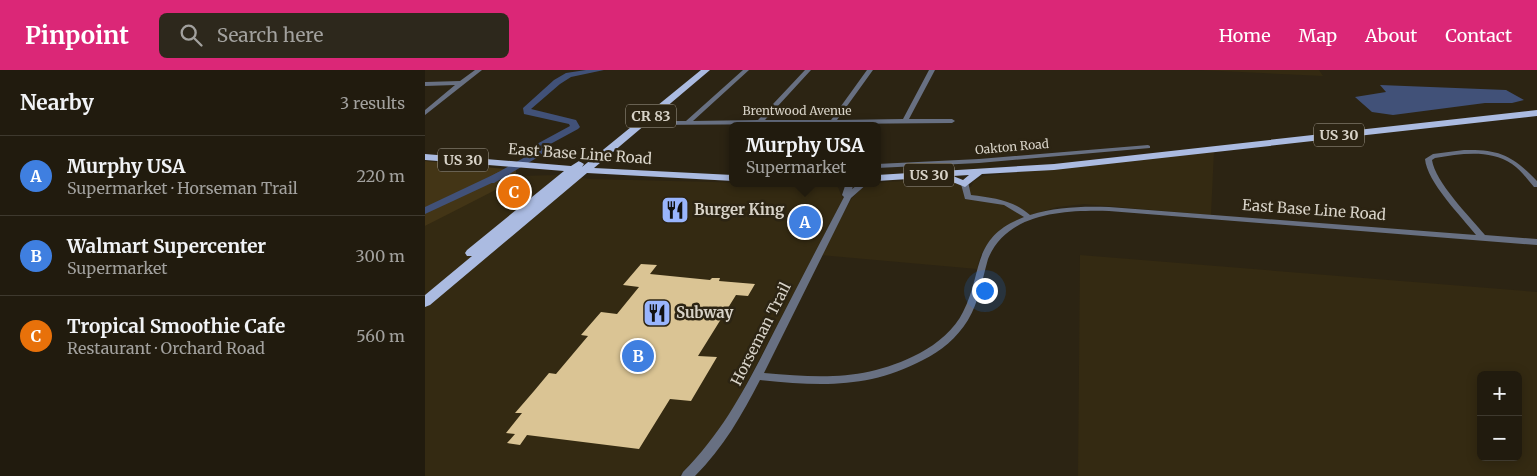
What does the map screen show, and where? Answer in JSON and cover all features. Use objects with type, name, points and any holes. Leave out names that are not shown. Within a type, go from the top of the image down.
[{"type":"main road","name":"CR 83","points":[[573,169],[697,70]]},
{"type":"main road","name":"CR 83","points":[[585,170],[706,70]]},
{"type":"main road","name":"US 30","points":[[881,178],[979,172],[1141,157],[1537,113]]},
{"type":"main road","name":"East Base Line Road","points":[[425,156],[585,170],[729,178]]},
{"type":"main road","points":[[425,291],[573,169]]},
{"type":"main road","points":[[425,302],[585,170]]},
{"type":"main road","points":[[932,175],[946,177],[965,184],[979,172]]},
{"type":"street","points":[[425,113],[479,70]]},
{"type":"street","points":[[687,123],[746,70]]},
{"type":"street","points":[[761,122],[808,70]]},
{"type":"street","points":[[832,122],[871,70]]},
{"type":"street","points":[[905,121],[932,70]]},
{"type":"street","points":[[425,84],[461,83]]},
{"type":"street","name":"Brentwood Avenue","points":[[880,122],[952,121]]},
{"type":"street","name":"Brentwood Avenue","points":[[643,123],[729,122]]},
{"type":"street","name":"Oakton Road","points":[[881,166],[1037,158],[1071,153],[1148,147]]},
{"type":"street","points":[[1483,237],[1433,173],[1427,162],[1428,159],[1433,156],[1468,151],[1491,153],[1515,163],[1537,186]]},
{"type":"street","points":[[757,376],[795,380],[838,381],[876,376],[909,364],[947,339],[964,319],[988,249],[1002,233],[1027,217],[1014,205],[968,197],[965,184]]},
{"type":"street","name":"Horseman Trail","points":[[847,198],[846,194],[849,187]]},
{"type":"street","name":"Horseman Trail","points":[[687,476],[704,460],[729,426],[757,376],[847,198],[859,187]]},
{"type":"street","name":"East Base Line Road","points":[[1027,217],[1059,210],[1089,208],[1537,242]]},
{"type":"shaded area","points":[[1200,70],[1319,70],[1323,76]]},
{"type":"shaded area","points":[[1214,151],[1211,215],[1084,204],[1057,207],[1021,218],[1000,232],[989,242],[981,254],[977,269],[820,255],[852,198],[865,187],[881,187],[881,182],[884,182],[947,179],[971,187],[974,181],[984,176]]},
{"type":"shaded area","points":[[425,161],[516,170],[516,176],[511,179],[511,182],[425,226]]},
{"type":"shaded area","points":[[558,175],[591,179],[729,182],[729,187],[838,187],[843,199],[728,419],[709,445],[679,476],[425,476],[425,226],[516,176]]},
{"type":"shaded area","points":[[1080,255],[1537,292],[1537,476],[1078,476]]},
{"type":"water","points":[[1380,85],[1506,90],[1524,100],[1512,103],[1485,103],[1393,115],[1372,112],[1355,97],[1386,92]]},
{"type":"water","points":[[499,172],[511,174],[425,214],[425,207]]},
{"type":"building","points":[[641,264],[657,265],[650,274],[710,280],[712,278],[720,278],[719,281],[755,284],[748,296],[736,295],[698,356],[717,357],[691,401],[670,399],[639,449],[527,435],[520,445],[507,443],[515,434],[506,433],[522,413],[515,413],[549,373],[556,374],[588,336],[581,335],[601,312],[617,314],[639,287],[623,285]]},
{"type":"waterway","points":[[490,181],[537,154],[540,151],[538,147],[541,145],[575,127],[573,122],[527,112],[527,108],[557,82],[569,75],[600,70]]},
{"type":"place","name":"Tropical Smoothie Cafe","points":[[514,192]]},
{"type":"place","name":"Burger King","points":[[675,210]]},
{"type":"place","name":"Murphy USA","points":[[805,222]]},
{"type":"place","name":"Subway","points":[[657,313]]},
{"type":"place","name":"Walmart Supercenter","points":[[638,356]]}]
